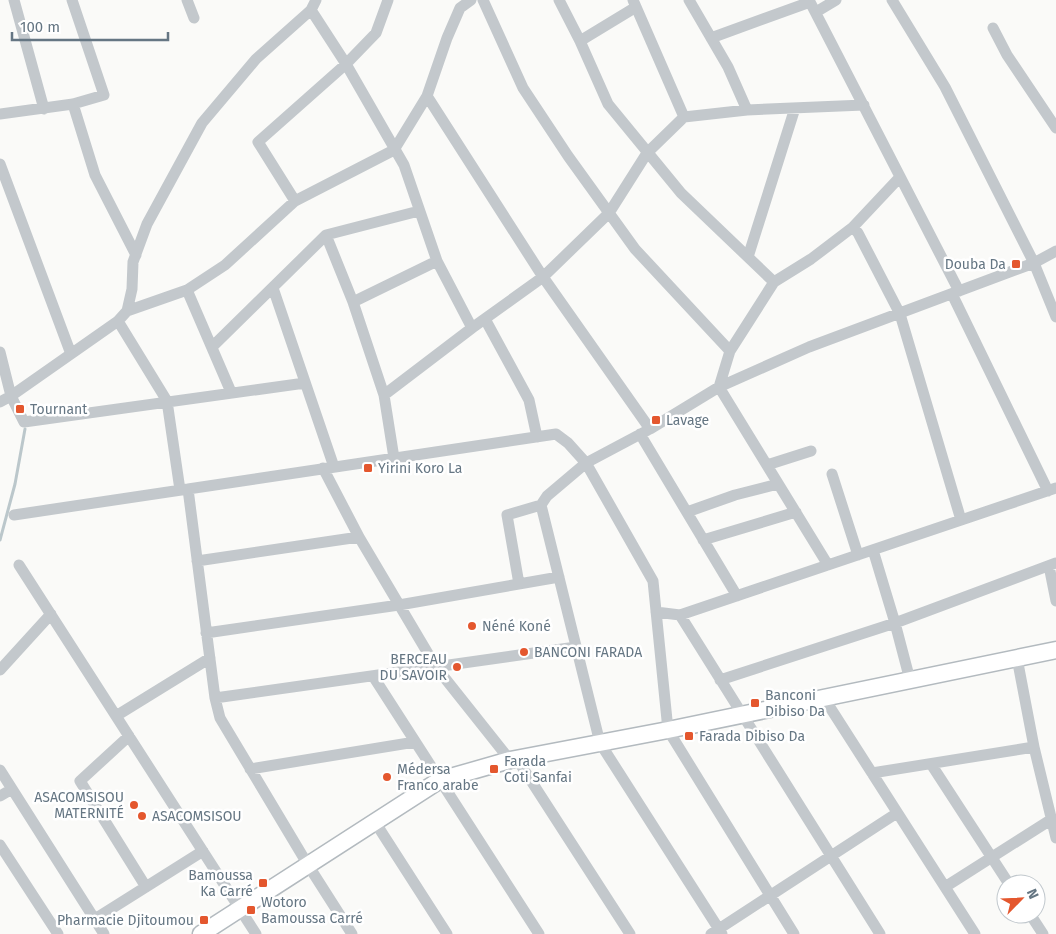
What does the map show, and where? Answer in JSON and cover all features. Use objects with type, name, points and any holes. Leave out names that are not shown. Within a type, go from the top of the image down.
[{"type":"main road","points":[[201,934],[440,780],[514,759],[668,730],[1056,650]]},
{"type":"street","points":[[14,0],[44,109]]},
{"type":"street","points":[[0,114],[73,104],[104,95],[72,0]]},
{"type":"street","points":[[187,0],[194,18]]},
{"type":"street","points":[[295,201],[258,142],[346,64],[376,33],[388,0]]},
{"type":"street","points":[[0,402],[12,396],[118,321],[127,311],[187,290],[226,265],[295,201],[394,150],[427,96],[447,38],[460,8],[471,0]]},
{"type":"street","points":[[483,0],[523,88],[609,213],[635,249],[730,351]]},
{"type":"street","points":[[560,0],[608,104],[646,153],[681,193],[774,282]]},
{"type":"street","points":[[689,0],[728,67],[747,110]]},
{"type":"street","points":[[711,38],[812,5],[836,0]]},
{"type":"street","points":[[892,0],[944,87],[1034,263],[1056,317]]},
{"type":"street","points":[[580,41],[635,3],[684,117]]},
{"type":"street","points":[[127,311],[132,288],[133,262],[147,224],[202,123],[256,59],[314,5],[404,165],[437,261],[472,328]]},
{"type":"street","points":[[656,612],[680,615],[1052,489],[955,293],[900,176],[812,5]]},
{"type":"street","points":[[993,28],[1007,55],[1056,128]]},
{"type":"street","points":[[427,96],[645,432],[687,512],[737,596]]},
{"type":"street","points":[[73,104],[96,175],[136,255]]},
{"type":"street","points":[[384,395],[543,277],[609,213],[646,153],[684,117],[747,110],[864,105]]},
{"type":"street","points":[[748,257],[795,108]]},
{"type":"street","points":[[0,164],[71,354]]},
{"type":"street","points":[[718,388],[730,351],[774,282],[811,259],[853,227],[900,176]]},
{"type":"street","points":[[212,347],[326,235],[419,211]]},
{"type":"street","points":[[853,227],[858,233],[900,314],[961,520]]},
{"type":"street","points":[[326,235],[353,302],[384,395],[394,458]]},
{"type":"street","points":[[897,812],[717,932],[600,743],[541,505],[546,496],[586,463],[645,432],[718,388],[809,347],[1034,263],[1056,251]]},
{"type":"street","points":[[353,302],[437,261]]},
{"type":"street","points":[[272,288],[305,383],[329,467],[359,537],[436,667],[514,759],[630,934]]},
{"type":"street","points":[[187,290],[231,392]]},
{"type":"street","points":[[485,319],[529,400],[538,436]]},
{"type":"street","points":[[118,321],[167,401],[197,561],[215,698],[220,718],[308,865],[352,934]]},
{"type":"street","points":[[0,352],[12,396],[24,422],[305,383]]},
{"type":"street","points":[[718,388],[828,565]]},
{"type":"street","points":[[14,515],[556,434],[568,443],[586,463],[653,581],[668,730],[794,934]]},
{"type":"street","points":[[767,466],[811,451]]},
{"type":"street","points":[[832,474],[858,555]]},
{"type":"street","points":[[687,512],[735,495],[778,484]]},
{"type":"street","points":[[519,584],[507,515],[541,505]]},
{"type":"street","points":[[704,540],[796,512]]},
{"type":"street","points":[[197,561],[359,537]]},
{"type":"street","points":[[873,550],[910,680]]},
{"type":"street","points":[[19,565],[256,934]]},
{"type":"street","points":[[720,680],[895,622],[1052,565],[1056,601]]},
{"type":"street","points":[[206,633],[399,605],[558,577]]},
{"type":"street","points":[[0,670],[51,614]]},
{"type":"street","points":[[680,615],[880,934]]},
{"type":"street","points":[[215,698],[576,647]]},
{"type":"street","points":[[116,716],[210,658]]},
{"type":"street","points":[[1017,658],[1034,747],[1056,838]]},
{"type":"street","points":[[373,676],[539,934]]},
{"type":"street","points":[[824,698],[975,934]]},
{"type":"street","points":[[129,736],[80,781],[146,887]]},
{"type":"street","points":[[250,769],[415,742]]},
{"type":"street","points":[[872,773],[1034,747]]},
{"type":"street","points":[[930,764],[1002,874]]},
{"type":"street","points":[[0,770],[104,934]]},
{"type":"street","points":[[0,796],[12,788]]},
{"type":"street","points":[[945,887],[1052,819]]},
{"type":"street","points":[[375,822],[447,934]]},
{"type":"street","points":[[0,844],[58,934]]},
{"type":"street","points":[[95,919],[203,851]]},
{"type":"waterway","points":[[0,540],[15,484],[25,429]]},
{"type":"place","name":"Douba Da","points":[[1016,264]]},
{"type":"place","name":"Tournant","points":[[20,409]]},
{"type":"place","name":"Lavage","points":[[656,420]]},
{"type":"place","name":"Yirini Koro La","points":[[368,468]]},
{"type":"place","name":"Néné Koné","points":[[472,626]]},
{"type":"place","name":"BANCONI FARADA","points":[[524,652]]},
{"type":"place","name":"BERCEAU DU SAVOIR","points":[[457,667]]},
{"type":"place","name":"Banconi Dibiso Da","points":[[755,703]]},
{"type":"place","name":"Farada Dibiso Da","points":[[689,736]]},
{"type":"place","name":"Farada Coti Sanfai","points":[[494,769]]},
{"type":"place","name":"Médersa Franco arabe","points":[[387,777]]},
{"type":"place","name":"ASACOMSISOU MATERNITÉ","points":[[134,805]]},
{"type":"place","name":"ASACOMSISOU","points":[[142,816]]},
{"type":"place","name":"Bamoussa Ka Carré","points":[[263,883]]},
{"type":"place","name":"Wotoro Bamoussa Carré","points":[[251,910]]},
{"type":"place","name":"Pharmacie Djitoumou","points":[[204,920]]}]
